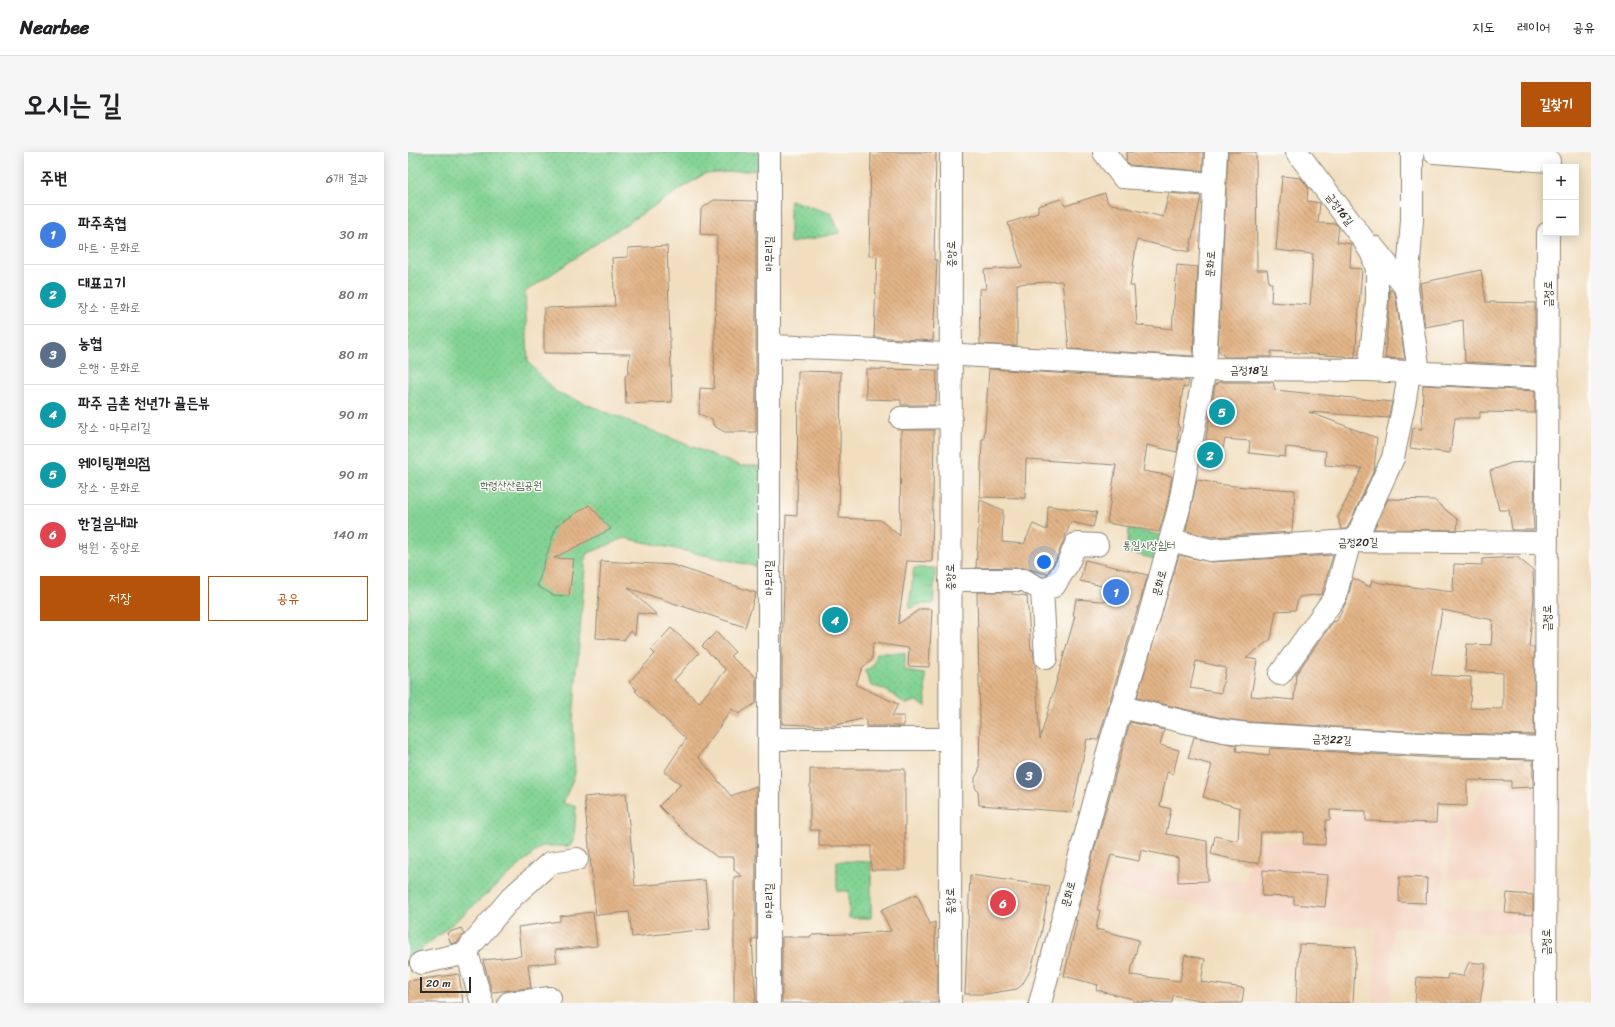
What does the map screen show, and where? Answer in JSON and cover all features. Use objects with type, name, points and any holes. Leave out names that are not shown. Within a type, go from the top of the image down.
[{"type":"street","name":"마무리길","points":[[769,152],[769,1003]]},
{"type":"street","name":"중앙로","points":[[950,1003],[951,152]]},
{"type":"street","points":[[1104,152],[1123,177],[1213,184]]},
{"type":"street","name":"문화로","points":[[1040,1003],[1074,874],[1121,707],[1149,617],[1179,508],[1205,369],[1213,184],[1216,152]]},
{"type":"street","name":"금정16길","points":[[1297,152],[1363,239],[1372,254],[1377,269],[1377,301],[1369,370]]},
{"type":"street","points":[[1280,674],[1335,597],[1353,541],[1393,458],[1414,372],[1407,289],[1412,220],[1412,152]]},
{"type":"street","points":[[1434,152],[1549,160]]},
{"type":"street","name":"금정로","points":[[1545,1003],[1548,236]]},
{"type":"street","points":[[1363,239],[1378,250],[1407,289]]},
{"type":"street","name":"금정18길","points":[[769,346],[856,349],[1205,369],[1369,370],[1548,379]]},
{"type":"street","points":[[901,418],[950,417]]},
{"type":"street","name":"금정20길","points":[[1171,540],[1210,550],[1353,541],[1547,543]]},
{"type":"street","points":[[950,580],[1024,580],[1042,590],[1054,586],[1067,565],[1076,544],[1097,545]]},
{"type":"street","points":[[1042,590],[1046,658]]},
{"type":"street","name":"금정22길","points":[[1121,707],[1224,731],[1248,734],[1438,745],[1546,748]]},
{"type":"street","points":[[769,739],[950,739]]},
{"type":"street","points":[[421,963],[467,953],[512,897],[550,863],[577,859]]},
{"type":"street","points":[[467,953],[482,1003]]},
{"type":"street","points":[[510,1003],[550,998]]},
{"type":"shaded area","points":[[1481,789],[1539,789],[1538,890],[1494,890],[1494,880],[1448,879],[1449,811],[1473,811]]},
{"type":"shaded area","points":[[1323,814],[1444,819],[1442,907],[1538,912],[1538,935],[1393,928],[1390,1003],[1373,1003],[1377,927],[1303,925],[1109,888],[1077,880],[1079,870],[1113,877],[1121,871],[1136,864],[1246,883],[1250,839],[1320,842]]},
{"type":"green space","name":"학령산산림공원","points":[[408,152],[759,152],[758,170],[704,174],[606,237],[525,292],[528,362],[556,392],[740,466],[762,466],[764,568],[625,538],[586,554],[573,720],[575,774],[563,803],[576,807],[574,839],[570,846],[542,846],[451,925],[408,960]]},
{"type":"green space","points":[[790,200],[832,214],[839,233],[790,243]]},
{"type":"green space","name":"통일시장쉼터","points":[[1129,529],[1165,536],[1159,560],[1127,552]]},
{"type":"green space","points":[[914,568],[935,568],[933,604],[920,604],[909,609]]},
{"type":"green space","points":[[877,653],[905,653],[905,671],[925,674],[926,706],[916,701],[906,704],[886,690],[871,686],[865,671],[874,665]]},
{"type":"green space","points":[[837,861],[871,862],[871,918],[849,918],[849,891],[837,891]]},
{"type":"building","points":[[871,152],[936,152],[934,260],[937,260],[933,341],[874,337],[877,257],[869,256]]},
{"type":"building","points":[[1127,152],[1203,152],[1203,171],[1130,165],[1126,161]]},
{"type":"building","points":[[1228,152],[1256,152],[1257,270],[1267,270],[1269,283],[1272,283],[1271,302],[1310,305],[1313,254],[1276,250],[1282,176],[1301,178],[1308,187],[1307,201],[1320,203],[1318,223],[1336,224],[1339,227],[1337,242],[1351,244],[1350,268],[1362,269],[1355,357],[1271,351],[1271,357],[1225,357],[1218,350]]},
{"type":"building","points":[[1105,193],[1108,203],[1163,217],[1169,193],[1201,196],[1189,252],[1137,240],[1130,286],[1134,286],[1137,325],[1172,329],[1177,265],[1198,267],[1193,356],[1069,349],[1062,281],[1017,284],[1017,346],[980,344],[979,289],[986,289],[984,270],[1022,267],[1008,223],[1038,213],[1038,206],[1061,199],[1065,206]]},
{"type":"building","points":[[714,200],[756,201],[756,432],[725,432],[714,426],[712,419],[699,414],[700,388],[714,389],[717,235],[700,234],[701,209]]},
{"type":"building","points":[[667,246],[672,402],[626,404],[625,377],[628,373],[630,354],[544,353],[544,308],[615,306],[612,258],[628,257],[628,248]]},
{"type":"building","points":[[1481,270],[1486,302],[1535,303],[1535,366],[1465,362],[1463,320],[1425,327],[1420,283]]},
{"type":"building","points":[[1390,289],[1395,294],[1405,359],[1385,358]]},
{"type":"building","points":[[866,369],[937,370],[936,401],[934,401],[934,405],[901,405],[901,400],[866,399]]},
{"type":"building","points":[[989,369],[1189,381],[1187,388],[1183,387],[1178,427],[1180,427],[1177,439],[1179,440],[1177,452],[1147,445],[1143,471],[1172,476],[1167,505],[1159,532],[1107,523],[1116,465],[1026,459],[1025,498],[980,497],[982,439],[984,439]]},
{"type":"building","points":[[798,371],[841,372],[839,518],[880,520],[900,536],[901,430],[934,430],[932,562],[907,561],[898,624],[920,609],[932,609],[929,667],[908,666],[909,648],[873,643],[872,660],[862,668],[856,685],[898,704],[892,716],[904,716],[904,726],[866,726],[866,718],[832,726],[782,724],[782,654],[786,515],[797,516]]},
{"type":"building","points":[[1219,382],[1273,382],[1275,390],[1392,402],[1388,418],[1309,412],[1377,438],[1374,470],[1347,529],[1341,529],[1338,517],[1362,468],[1325,465],[1326,451],[1286,447],[1285,457],[1249,453],[1250,441],[1225,439],[1220,462],[1201,458],[1205,444],[1215,385]]},
{"type":"building","points":[[1423,385],[1535,391],[1535,413],[1480,412],[1480,418],[1455,418],[1450,453],[1410,448],[1413,428],[1422,429]]},
{"type":"building","points":[[1535,461],[1533,508],[1534,530],[1512,530],[1509,510],[1499,510],[1490,471],[1511,463]]},
{"type":"building","points":[[1197,480],[1216,484],[1295,490],[1292,532],[1211,537],[1186,531]]},
{"type":"building","points":[[1388,499],[1434,500],[1458,520],[1457,530],[1374,529]]},
{"type":"building","points":[[980,500],[1003,510],[1002,542],[1024,544],[1033,524],[1047,530],[1048,506],[1097,512],[1093,527],[1071,522],[1056,559],[1047,574],[1024,568],[1013,567],[976,568]]},
{"type":"building","points":[[589,505],[611,529],[554,558],[574,559],[569,596],[553,595],[537,586],[556,526]]},
{"type":"building","points":[[1179,555],[1211,562],[1333,555],[1322,594],[1299,597],[1295,610],[1276,611],[1271,639],[1246,658],[1257,660],[1251,696],[1294,700],[1296,674],[1333,622],[1337,621],[1347,600],[1353,578],[1370,587],[1372,580],[1380,583],[1453,592],[1454,564],[1482,565],[1482,559],[1517,557],[1533,570],[1534,599],[1529,647],[1534,647],[1534,735],[1440,733],[1249,722],[1226,719],[1137,698]],"holes":[[[1442,610],[1493,620],[1491,645],[1467,644],[1465,671],[1503,673],[1503,709],[1470,708],[1471,677],[1431,675]],[[1196,661],[1226,668],[1221,693],[1190,688]]]},
{"type":"building","points":[[1085,560],[1148,575],[1098,740],[1087,739],[1072,812],[979,805],[978,792],[975,787],[975,778],[979,771],[980,722],[977,592],[1012,592],[1012,594],[1027,596],[1031,650],[1033,650],[1035,664],[1040,739],[1075,616],[1073,616],[1076,599],[1114,602],[1116,589],[1080,581]]},
{"type":"building","points":[[601,561],[673,565],[756,593],[745,627],[628,588],[657,615],[637,613],[635,635],[630,631],[624,640],[596,638]]},
{"type":"building","points":[[671,628],[699,653],[674,680],[699,703],[726,670],[702,646],[716,632],[735,652],[730,656],[756,677],[756,703],[739,714],[732,709],[698,757],[731,796],[756,786],[756,939],[752,939],[756,1003],[734,1003],[734,877],[742,876],[734,870],[734,857],[717,857],[686,833],[659,806],[681,784],[664,772],[686,739],[635,691],[637,690],[629,682],[655,654],[651,650]]},
{"type":"building","points":[[1130,722],[1164,730],[1160,745],[1179,750],[1173,774],[1167,772],[1160,806],[1171,809],[1166,834],[1207,841],[1208,881],[1178,882],[1178,858],[1141,850],[1139,861],[1111,855],[1101,890],[1097,910],[1100,910],[1096,929],[1139,940],[1130,975],[1180,981],[1185,955],[1205,959],[1201,982],[1244,988],[1242,1003],[1205,1003],[1205,1001],[1173,995],[1172,1003],[1133,1002],[1133,999],[1096,990],[1098,985],[1064,976],[1077,920],[1075,920]]},
{"type":"building","points":[[1194,737],[1237,745],[1236,751],[1269,755],[1270,748],[1439,758],[1533,760],[1533,787],[1511,788],[1511,781],[1467,780],[1467,806],[1437,805],[1436,823],[1366,821],[1366,811],[1330,810],[1330,820],[1326,820],[1325,845],[1303,844],[1304,832],[1261,832],[1259,863],[1239,862],[1240,861],[1211,854],[1215,836],[1238,841],[1240,808],[1203,797],[1212,765],[1188,758]]},
{"type":"building","points":[[810,769],[905,769],[905,870],[871,870],[871,846],[819,846],[819,830],[810,830]]},
{"type":"building","points":[[626,793],[635,886],[705,880],[710,929],[632,937],[629,912],[596,915],[584,797]]},
{"type":"building","points":[[1263,870],[1328,875],[1325,907],[1294,904],[1294,897],[1262,896]]},
{"type":"building","points":[[970,875],[1050,886],[1041,934],[1031,969],[1022,985],[1017,989],[986,994],[965,994]]},
{"type":"building","points":[[1399,877],[1427,878],[1426,903],[1399,902]]},
{"type":"building","points":[[1507,893],[1533,895],[1533,915],[1505,913]]},
{"type":"building","points":[[917,894],[930,924],[935,922],[935,964],[938,964],[938,1003],[782,1003],[782,937],[849,935],[891,931],[881,910]]},
{"type":"building","points":[[593,912],[597,946],[555,950],[557,962],[528,965],[531,988],[492,992],[483,960],[521,956],[518,927],[560,921],[560,916]]},
{"type":"building","points":[[461,928],[464,934],[458,942],[451,944],[447,933]]},
{"type":"building","points":[[1299,944],[1356,947],[1353,1003],[1296,1003]]},
{"type":"building","points":[[1469,962],[1486,964],[1480,1003],[1415,1003],[1417,977],[1447,979],[1448,974],[1463,976]]},
{"type":"building","points":[[459,974],[463,1003],[408,1003],[408,981]]},
{"type":"place","name":"웨이팅편의점","points":[[1222,412]]},
{"type":"place","name":"대표고기","points":[[1210,455]]},
{"type":"place","name":"파주축협","points":[[1116,592]]},
{"type":"place","name":"파주 금촌 천년가 골든뷰","points":[[835,620]]},
{"type":"place","name":"농협","points":[[1029,775]]},
{"type":"place","name":"한걸음내과","points":[[1003,903]]}]
